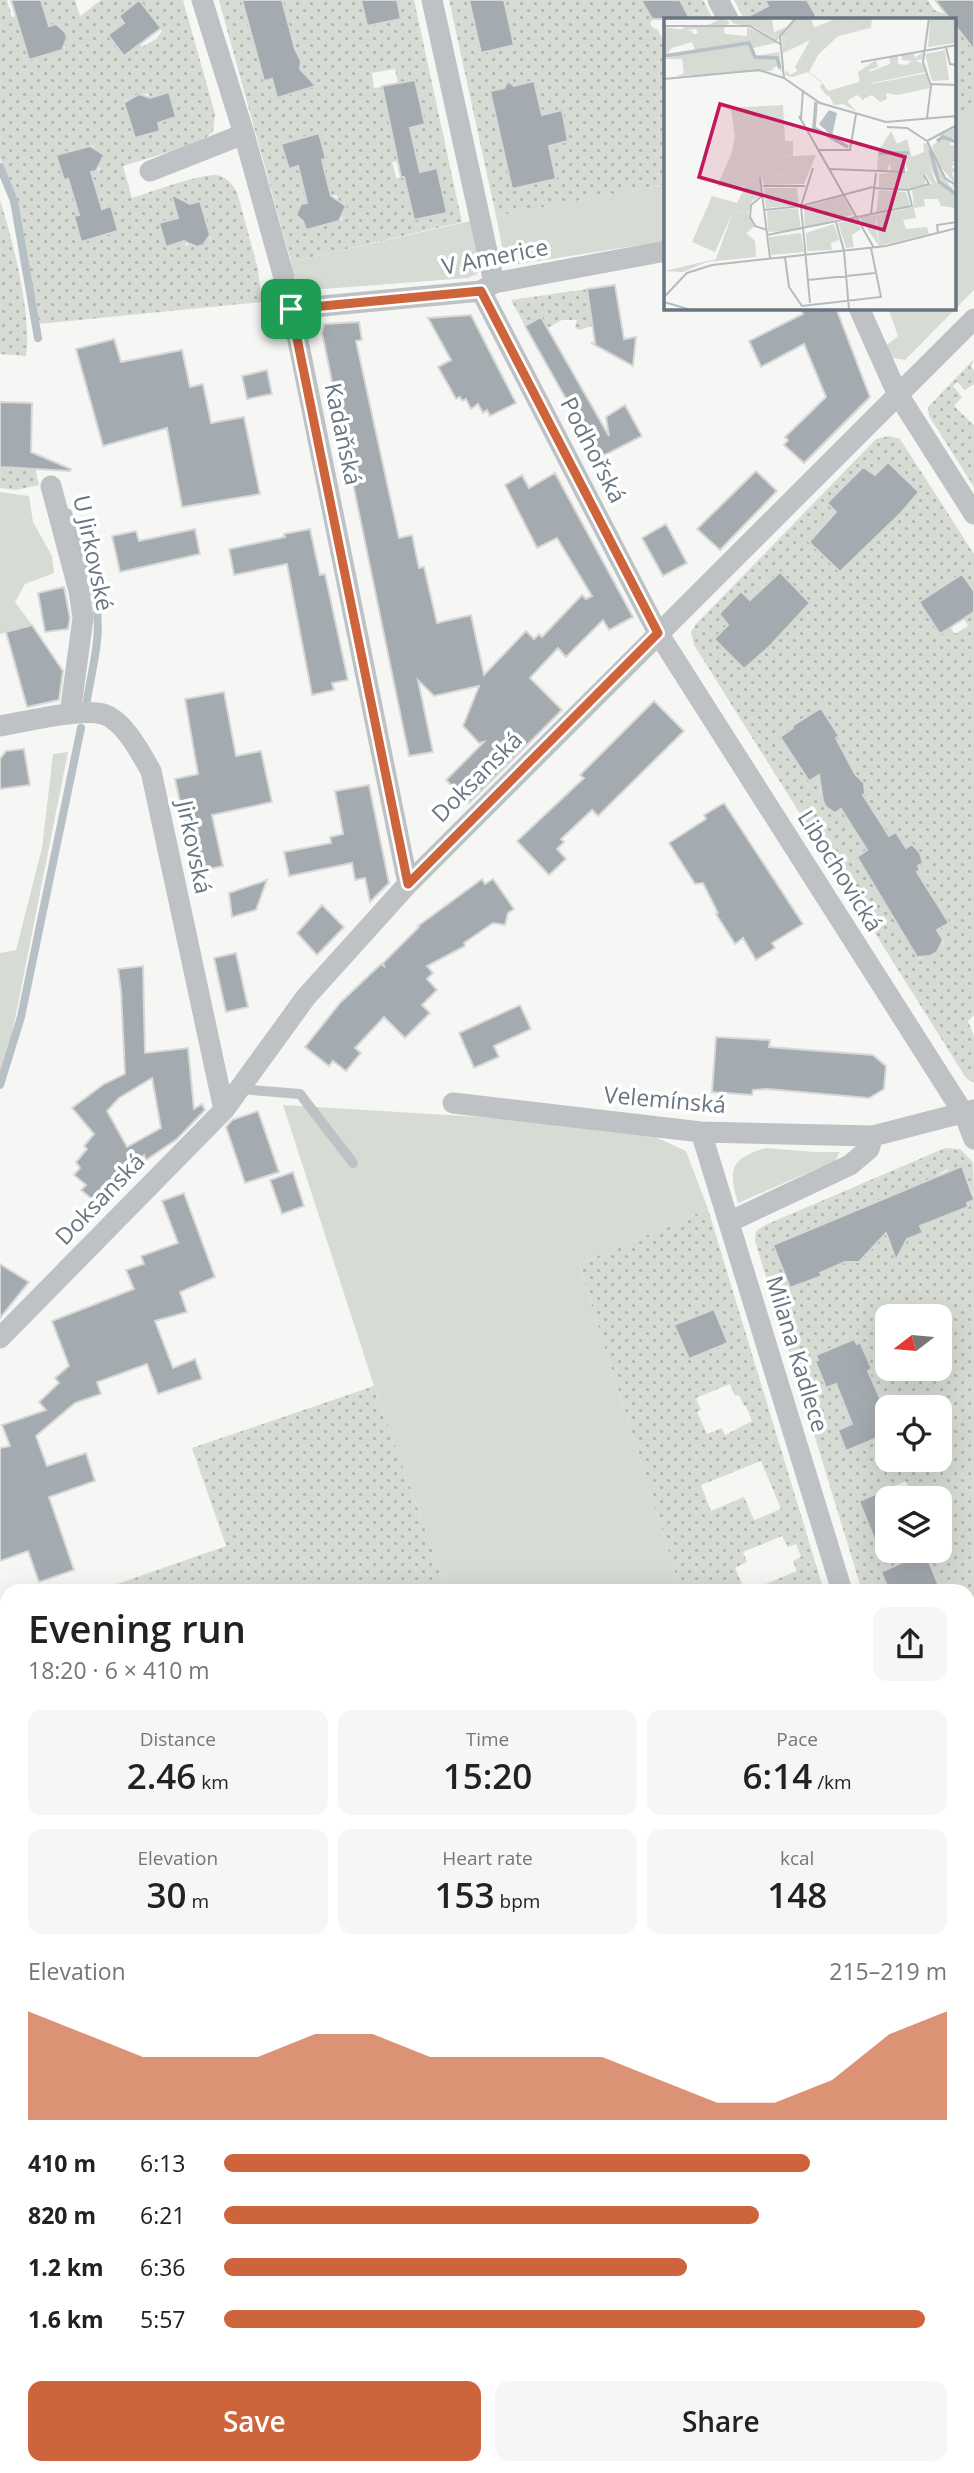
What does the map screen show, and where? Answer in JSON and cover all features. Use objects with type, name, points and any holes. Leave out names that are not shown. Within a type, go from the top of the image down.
[{"type":"street","name":"Kadaňská","points":[[202,0],[244,134],[289,296],[408,884]]},
{"type":"street","name":"Podhořská","points":[[432,0],[488,287],[658,633]]},
{"type":"street","points":[[718,0],[727,18]]},
{"type":"street","points":[[150,171],[244,134]]},
{"type":"street","name":"V Americe","points":[[291,309],[488,287],[664,251]]},
{"type":"street","points":[[860,310],[897,393],[974,514]]},
{"type":"street","name":"Doksanská","points":[[0,1338],[224,1110],[237,1088],[306,997],[408,884],[974,319]]},
{"type":"street","name":"U Jirkovské","points":[[51,486],[88,590],[70,714]]},
{"type":"street","name":"Libochovická","points":[[658,633],[969,1112],[974,1139]]},
{"type":"street","name":"Jirkovská","points":[[0,726],[70,714],[103,714],[135,743],[151,771],[224,1110]]},
{"type":"street","name":"Velemínská","points":[[453,1103],[701,1132],[873,1136],[969,1112]]},
{"type":"street","name":"Milana Kadlece","points":[[701,1132],[840,1584]]},
{"type":"street","points":[[729,1222],[850,1166],[869,1149],[873,1136]]},
{"type":"lane","points":[[237,1088],[300,1094],[354,1163]]},
{"type":"shaded area","points":[[0,0],[7,0],[12,17],[20,15],[21,35],[29,59],[65,48],[67,38],[58,24],[49,26],[41,0],[75,0],[80,16],[101,0],[183,0],[215,114],[213,132],[199,143],[123,166],[132,198],[209,175],[220,176],[228,181],[237,192],[258,269],[262,302],[39,324],[19,213],[0,158]],"holes":[[[139,1],[162,31],[156,39],[142,47],[140,44],[124,55],[108,35],[124,23],[119,16]],[[169,92],[176,117],[158,123],[159,131],[135,138],[124,101],[139,94],[149,94],[150,98]],[[93,145],[101,153],[100,170],[91,173],[102,209],[111,206],[118,231],[81,241],[74,217],[79,215],[68,179],[64,180],[56,155]],[[200,202],[211,238],[197,247],[190,244],[186,246],[184,241],[166,246],[159,223],[178,218],[175,209]]]},
{"type":"shaded area","points":[[219,0],[242,0],[249,25],[282,0],[414,0],[462,222],[291,262]],"holes":[[[295,46],[301,61],[301,70],[308,77],[311,87],[278,98],[272,79],[264,81],[258,56]],[[395,69],[398,84],[415,80],[425,124],[392,131],[382,87],[374,88],[372,73]],[[319,133],[321,160],[331,196],[336,195],[344,209],[342,220],[306,230],[303,220],[298,217],[299,205],[307,203],[298,166],[288,168],[282,144]],[[416,157],[420,172],[437,168],[447,213],[414,220],[404,177],[396,178],[392,162]]]},
{"type":"shaded area","points":[[449,0],[469,0],[481,53],[514,45],[504,0],[641,0],[652,20],[650,23],[664,41],[664,184],[496,216]],"holes":[[[534,82],[542,115],[562,111],[568,141],[549,146],[556,179],[512,189],[504,156],[544,147],[537,117],[498,126],[490,92],[506,85]]]},
{"type":"shaded area","points":[[680,0],[703,0],[712,18],[689,18]]},
{"type":"shaded area","points":[[734,0],[765,0],[774,18],[743,18]]},
{"type":"shaded area","points":[[807,0],[928,0],[934,10],[949,18],[817,18]]},
{"type":"shaded area","points":[[956,26],[974,50],[974,107],[956,114]]},
{"type":"shaded area","points":[[974,106],[974,290],[956,308],[956,114]]},
{"type":"shaded area","points":[[664,184],[664,241],[506,266],[496,216]]},
{"type":"shaded area","points":[[0,200],[16,257],[24,299],[26,356],[0,354]]},
{"type":"shaded area","points":[[470,221],[481,267],[477,274],[468,278],[323,289],[308,287],[292,275],[291,262]]},
{"type":"shaded area","points":[[587,289],[592,326],[579,330],[575,328],[577,320],[562,320],[531,337],[511,300]]},
{"type":"shaded area","points":[[889,310],[954,310],[905,360],[887,357],[884,347],[898,336]]},
{"type":"shaded area","points":[[974,359],[971,367],[974,370],[974,384],[965,390],[957,382],[953,386],[962,397],[954,406],[974,425],[974,487],[929,416],[928,407]]},
{"type":"shaded area","points":[[889,436],[900,439],[974,554],[974,591],[962,574],[919,602],[940,634],[948,624],[955,634],[968,626],[964,618],[974,612],[974,1015],[968,1021],[974,1036],[974,1083],[966,1078],[694,645],[691,632],[876,439]],"holes":[[[888,462],[918,491],[849,564],[817,531],[837,515],[835,513],[863,467],[875,475]],[[764,585],[797,618],[744,669],[714,639],[728,625],[719,614],[722,610],[750,600]],[[822,708],[839,736],[825,744],[837,764],[809,781],[780,737],[793,728],[792,725]],[[853,771],[860,778],[866,793],[863,795],[873,812],[841,809],[834,813],[826,807],[820,791]],[[895,833],[905,849],[912,844],[920,853],[923,862],[918,866],[920,870],[879,896],[857,856]],[[932,896],[948,923],[937,930],[944,942],[937,952],[918,959],[894,920]]]},
{"type":"shaded area","points":[[0,467],[35,468],[39,485],[16,490],[0,488]]},
{"type":"shaded area","points":[[0,492],[29,496],[33,522],[52,556],[54,573],[25,584],[15,602],[32,625],[0,634]]},
{"type":"shaded area","points":[[68,752],[12,1034],[0,1075],[0,953],[16,950],[42,848],[53,754]]},
{"type":"shaded area","points":[[283,1105],[631,1126],[686,1151],[708,1209],[579,1264],[679,1584],[445,1584],[374,1386]]},
{"type":"shaded area","points":[[766,1148],[840,1152],[835,1161],[738,1203],[733,1182],[735,1167],[745,1156]]},
{"type":"shaded area","points":[[945,1148],[960,1149],[973,1162],[974,1195],[962,1166],[948,1172],[947,1169],[931,1179],[932,1181],[874,1203],[893,1251],[903,1247],[907,1239],[923,1233],[916,1216],[955,1212],[968,1207],[967,1203],[974,1200],[974,1584],[935,1584],[935,1572],[930,1563],[952,1563],[952,1486],[908,1486],[906,1481],[894,1486],[875,1486],[875,1494],[860,1501],[875,1537],[875,1563],[900,1563],[881,1572],[886,1584],[860,1584],[755,1241],[756,1231],[763,1226]],"holes":[[[853,1212],[868,1252],[859,1262],[847,1261],[820,1272],[821,1276],[790,1288],[773,1245],[828,1223],[839,1222],[837,1218]],[[854,1339],[857,1344],[860,1343],[872,1369],[868,1371],[874,1384],[841,1397],[836,1384],[826,1388],[815,1362],[818,1360],[816,1355]]]},
{"type":"shaded area","points":[[708,1209],[822,1584],[766,1584],[797,1571],[793,1561],[801,1557],[796,1544],[788,1547],[782,1536],[743,1552],[747,1562],[735,1568],[742,1584],[679,1584],[579,1264]],"holes":[[[714,1309],[728,1344],[689,1359],[675,1325]],[[730,1384],[735,1396],[739,1395],[746,1406],[752,1421],[725,1435],[722,1428],[707,1434],[697,1412],[701,1410],[696,1398]],[[761,1461],[781,1509],[754,1520],[744,1497],[711,1511],[701,1485]]]},
{"type":"shaded area","points":[[374,1386],[445,1584],[117,1584],[226,1546],[192,1448]]},
{"type":"building","points":[[11,0],[41,0],[49,26],[56,24],[65,32],[67,38],[62,50],[29,60]]},
{"type":"building","points":[[139,0],[161,28],[124,56],[108,35],[124,23],[119,16]]},
{"type":"building","points":[[242,0],[282,0],[295,49],[301,61],[300,69],[316,86],[277,98],[272,79],[264,81]]},
{"type":"building","points":[[361,0],[397,0],[401,19],[367,26]]},
{"type":"building","points":[[469,0],[504,0],[514,45],[481,53]]},
{"type":"building","points":[[641,0],[680,0],[689,18],[664,18],[652,19]]},
{"type":"building","points":[[765,0],[807,0],[817,18],[745,18],[768,6]]},
{"type":"building","points":[[935,0],[974,0],[974,50],[956,26],[956,18],[949,18]]},
{"type":"building","points":[[415,80],[425,124],[410,128],[420,172],[437,168],[447,213],[414,220],[404,177],[401,177],[382,86]]},
{"type":"building","points":[[508,81],[514,86],[534,81],[542,115],[562,110],[568,141],[549,146],[556,179],[512,189],[490,91],[504,88]]},
{"type":"building","points":[[169,92],[176,117],[158,123],[160,131],[135,138],[124,103],[139,94],[150,98]]},
{"type":"building","points":[[319,133],[326,159],[322,160],[331,196],[346,206],[339,221],[306,230],[303,221],[296,215],[301,204],[307,203],[298,166],[289,169],[281,144]]},
{"type":"building","points":[[90,146],[104,155],[96,171],[91,172],[102,209],[111,206],[118,231],[81,242],[74,216],[79,215],[68,179],[64,180],[56,155]]},
{"type":"building","points":[[171,194],[190,204],[200,201],[210,235],[203,245],[197,247],[184,241],[166,247],[159,223],[178,218]]},
{"type":"building","points":[[615,285],[624,339],[636,337],[633,366],[591,343],[595,343],[587,289]]},
{"type":"building","points":[[801,310],[837,310],[870,397],[804,463],[784,445],[788,440],[785,437],[826,397],[804,344],[761,367],[749,341],[803,314]]},
{"type":"building","points":[[471,315],[516,403],[490,416],[487,410],[483,413],[478,404],[471,409],[466,399],[456,399],[438,367],[451,360],[428,318]]},
{"type":"building","points":[[541,317],[609,436],[606,417],[625,405],[642,436],[599,458],[525,326]]},
{"type":"building","points":[[359,322],[362,340],[356,341],[399,538],[412,535],[419,568],[424,567],[437,623],[471,615],[484,675],[526,631],[534,639],[539,634],[542,637],[582,595],[586,599],[592,596],[557,538],[537,548],[505,485],[522,475],[529,488],[555,473],[633,617],[609,630],[603,620],[566,657],[558,648],[530,678],[562,710],[469,803],[446,780],[484,742],[479,743],[463,726],[479,686],[434,696],[418,680],[433,752],[409,756],[322,333],[324,324]]},
{"type":"building","points":[[114,339],[121,362],[182,350],[190,387],[203,384],[211,423],[244,417],[260,494],[182,507],[167,428],[103,446],[76,349]]},
{"type":"building","points":[[267,370],[272,394],[247,399],[242,376]]},
{"type":"building","points":[[0,402],[32,403],[31,452],[71,469],[70,471],[0,467]]},
{"type":"building","points":[[888,462],[919,492],[840,572],[809,542],[836,512],[827,503],[863,467],[875,475]]},
{"type":"building","points":[[756,471],[777,491],[720,550],[697,529]]},
{"type":"building","points":[[666,524],[687,563],[663,576],[642,538]]},
{"type":"building","points":[[195,529],[200,554],[120,572],[112,536],[136,531],[139,541]]},
{"type":"building","points":[[310,529],[320,575],[325,574],[348,680],[332,683],[334,690],[312,695],[287,564],[234,575],[229,549]]},
{"type":"building","points":[[780,572],[810,603],[769,647],[744,669],[714,639],[728,625],[719,614],[741,591],[750,600]]},
{"type":"building","points":[[962,574],[974,591],[974,612],[940,634],[919,602]]},
{"type":"building","points":[[64,587],[70,618],[68,629],[45,632],[38,593]]},
{"type":"building","points":[[32,625],[63,671],[59,700],[27,707],[6,632]]},
{"type":"building","points":[[224,692],[236,756],[261,751],[272,802],[212,815],[223,866],[195,872],[175,779],[198,774],[185,699]]},
{"type":"building","points":[[654,701],[684,731],[598,816],[592,810],[561,839],[564,842],[557,849],[566,859],[549,875],[517,841],[584,778],[580,775]]},
{"type":"building","points":[[821,708],[839,736],[836,738],[855,774],[864,783],[863,795],[889,836],[896,832],[906,848],[912,844],[920,853],[923,863],[918,866],[920,870],[917,872],[949,923],[937,930],[943,940],[937,952],[930,956],[917,957],[857,857],[867,850],[841,809],[835,813],[826,807],[819,775],[809,781],[780,737]]},
{"type":"building","points":[[24,749],[30,785],[0,789],[0,759],[6,751]]},
{"type":"building","points":[[369,785],[389,883],[370,902],[365,878],[355,880],[352,863],[289,876],[284,852],[331,843],[330,837],[343,834],[335,791]]},
{"type":"building","points":[[724,803],[803,924],[772,943],[775,948],[756,960],[743,938],[735,944],[716,914],[718,913],[703,883],[695,884],[669,843],[706,819],[704,815]]},
{"type":"building","points":[[482,879],[485,884],[493,879],[514,909],[508,913],[505,925],[493,923],[464,943],[465,946],[427,966],[433,973],[427,979],[437,990],[422,1005],[430,1013],[405,1038],[384,1017],[355,1048],[361,1053],[346,1071],[333,1061],[329,1066],[305,1047],[340,1003],[381,964],[384,966],[383,963],[418,926]]},
{"type":"building","points":[[267,880],[256,910],[232,917],[229,893]]},
{"type":"building","points":[[322,905],[344,927],[317,955],[297,933]]},
{"type":"building","points":[[236,953],[248,1007],[226,1012],[214,958]]},
{"type":"building","points":[[143,966],[145,1053],[188,1048],[194,1109],[202,1104],[205,1110],[177,1139],[146,1160],[144,1155],[99,1205],[81,1190],[86,1185],[74,1175],[80,1168],[76,1162],[87,1149],[84,1146],[94,1134],[72,1108],[104,1084],[125,1074],[118,969]],"holes":[[[152,1078],[161,1128],[127,1147],[107,1111],[119,1098]]]},
{"type":"building","points":[[520,1005],[531,1029],[494,1046],[499,1057],[474,1068],[459,1033]]},
{"type":"building","points":[[716,1037],[770,1040],[769,1047],[873,1055],[886,1066],[884,1089],[869,1098],[767,1089],[753,1090],[752,1095],[712,1092]]},
{"type":"building","points":[[258,1111],[279,1172],[245,1183],[226,1127],[232,1120]]},
{"type":"building","points":[[962,1166],[974,1200],[967,1203],[968,1207],[920,1226],[923,1233],[907,1239],[896,1260],[886,1233],[859,1262],[845,1262],[820,1273],[822,1276],[790,1288],[773,1245]]},
{"type":"building","points":[[293,1172],[304,1206],[282,1214],[270,1180]]},
{"type":"building","points":[[184,1193],[215,1277],[180,1292],[187,1312],[155,1321],[173,1368],[195,1359],[202,1379],[158,1394],[147,1364],[97,1382],[101,1394],[75,1403],[36,1436],[47,1466],[86,1453],[95,1481],[49,1497],[74,1570],[39,1582],[28,1551],[0,1561],[0,1448],[10,1446],[2,1425],[46,1410],[39,1402],[59,1383],[55,1378],[69,1366],[52,1321],[134,1289],[126,1270],[144,1264],[141,1256],[178,1243],[162,1201]]},
{"type":"building","points":[[0,1264],[29,1282],[0,1318]]},
{"type":"building","points":[[714,1309],[728,1343],[689,1359],[674,1325]]},
{"type":"building","points":[[854,1339],[857,1344],[860,1342],[872,1369],[868,1371],[879,1395],[875,1395],[875,1439],[846,1451],[838,1430],[852,1424],[836,1384],[826,1388],[815,1361],[818,1360],[816,1355]]},
{"type":"building","points":[[875,1494],[875,1541],[859,1501]]},
{"type":"building","points":[[901,1563],[930,1563],[938,1584],[886,1584],[881,1572]]},
{"type":"waterway","points":[[0,167],[14,201],[38,338]]},
{"type":"waterway","points":[[68,513],[90,575],[97,608],[97,641],[87,700]]},
{"type":"waterway","points":[[0,1085],[21,1017],[81,728]]},
{"type":"route","points":[[481,291],[658,633],[408,884],[389,788],[291,309],[481,291]]}]
